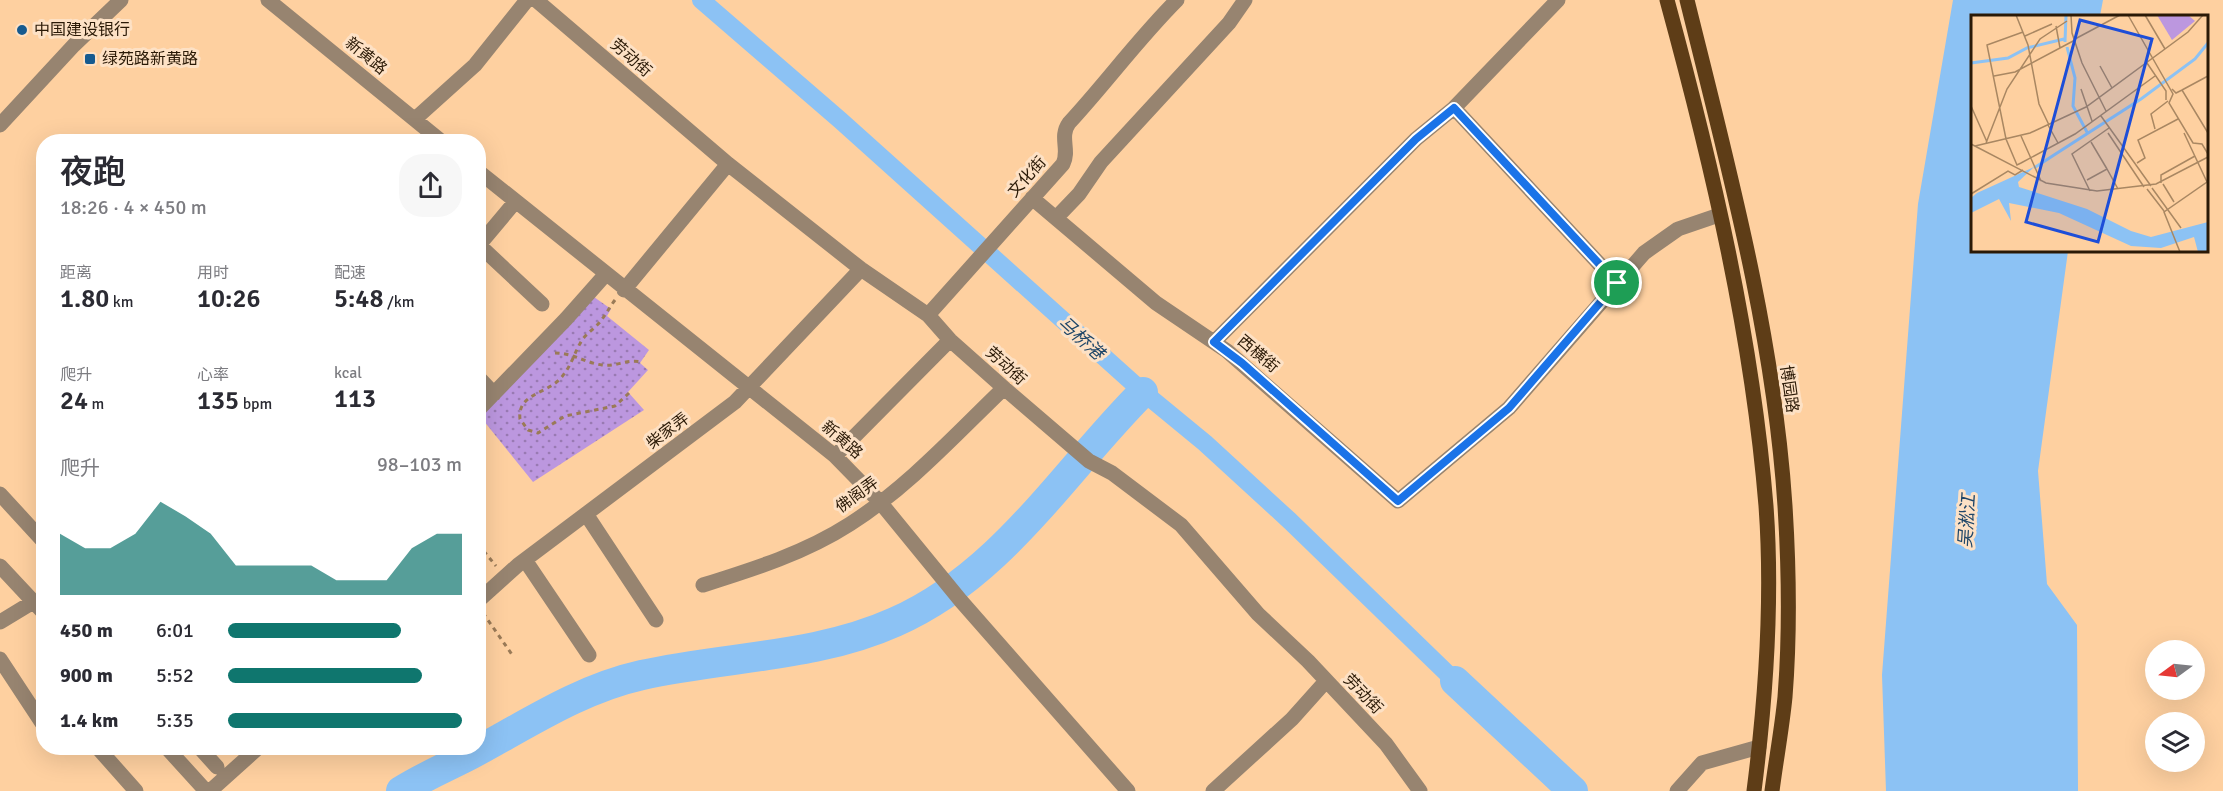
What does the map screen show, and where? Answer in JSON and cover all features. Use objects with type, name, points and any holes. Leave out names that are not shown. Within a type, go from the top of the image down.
[{"type":"main road","points":[[1667,0],[1705,144],[1719,215],[1751,384],[1766,507],[1768,602],[1765,694],[1754,791]]},
{"type":"main road","name":"博园路","points":[[1687,0],[1723,140],[1748,258],[1771,380],[1784,494],[1787,603],[1785,696],[1772,791]]},
{"type":"street","points":[[0,125],[74,45],[121,0]]},
{"type":"street","name":"新黄路","points":[[268,0],[433,134]]},
{"type":"street","points":[[415,119],[475,65],[526,0]]},
{"type":"street","name":"劳动街","points":[[536,0],[728,164],[861,269],[928,315],[950,340],[1084,457],[1112,472],[1181,525],[1258,614],[1386,744],[1420,791]]},
{"type":"street","name":"文化街","points":[[928,315],[1066,157],[1063,136],[1069,123],[1110,78],[1131,48],[1177,0]]},
{"type":"street","points":[[1056,218],[1079,194],[1101,162],[1229,22],[1245,0]]},
{"type":"street","points":[[1214,342],[1416,139],[1454,108],[1558,0]]},
{"type":"street","points":[[1454,108],[1617,283],[1661,239],[1678,229],[1719,215]]},
{"type":"street","points":[[624,290],[728,164]]},
{"type":"street","name":"新黄路","points":[[486,178],[605,275],[835,456],[880,502],[961,601],[1128,791]]},
{"type":"street","name":"西横街","points":[[1032,198],[1156,303],[1242,363],[1398,501],[1509,408],[1617,283]]},
{"type":"street","points":[[486,237],[515,202]]},
{"type":"street","points":[[486,252],[542,304]]},
{"type":"street","name":"柴家弄","points":[[486,593],[504,576],[712,421],[750,388],[861,269]]},
{"type":"street","points":[[486,402],[605,275]]},
{"type":"street","points":[[835,456],[950,340]]},
{"type":"street","points":[[486,385],[494,394]]},
{"type":"street","name":"佛阁弄","points":[[703,585],[750,571],[802,550],[851,523],[880,502],[938,453],[1004,388]]},
{"type":"street","points":[[0,494],[36,533]]},
{"type":"street","points":[[586,514],[656,620]]},
{"type":"street","points":[[525,560],[589,656]]},
{"type":"street","points":[[0,566],[36,606]]},
{"type":"street","points":[[0,622],[36,609]]},
{"type":"street","points":[[0,659],[36,714]]},
{"type":"street","points":[[1213,791],[1286,725],[1326,681]]},
{"type":"street","points":[[1677,791],[1702,763],[1759,747]]},
{"type":"street","points":[[104,755],[136,791]]},
{"type":"street","points":[[175,755],[212,790],[250,755]]},
{"type":"street","points":[[206,755],[217,767]]},
{"type":"path","points":[[624,290],[601,322],[582,341],[575,356],[557,381],[522,403],[520,419],[528,430],[538,433],[565,417],[607,410],[629,393]]},
{"type":"path","points":[[537,350],[575,356],[602,365],[626,360],[641,362]]},
{"type":"path","points":[[486,554],[504,576]]},
{"type":"path","points":[[486,619],[513,656]]},
{"type":"shaded area","points":[[594,297],[611,309],[607,316],[649,350],[640,363],[648,370],[628,392],[644,410],[533,482],[486,424],[486,408]]},
{"type":"water","name":"吴淞江","points":[[1953,0],[2103,0],[2100,15],[1971,15],[1971,252],[2068,252],[2038,471],[2047,584],[2077,625],[2078,791],[1886,791],[1882,675],[1918,204]]},
{"type":"waterway","name":"马桥港","points":[[701,0],[840,120],[1143,392],[1205,443],[1290,521],[1455,681]]},
{"type":"waterway","points":[[486,746],[553,709],[619,681],[674,669],[834,643],[895,622],[933,602],[968,577],[999,550],[1143,392]]},
{"type":"waterway","points":[[1455,681],[1573,791]]},
{"type":"waterway","points":[[401,791],[470,755]]},
{"type":"place","name":"中国建设银行","points":[[22,30]]},
{"type":"place","name":"绿苑路新黄路","points":[[90,59]]},
{"type":"route","points":[[1454,108],[1617,283],[1509,408],[1398,501],[1242,363],[1214,342],[1356,202],[1416,139],[1454,108]]}]
